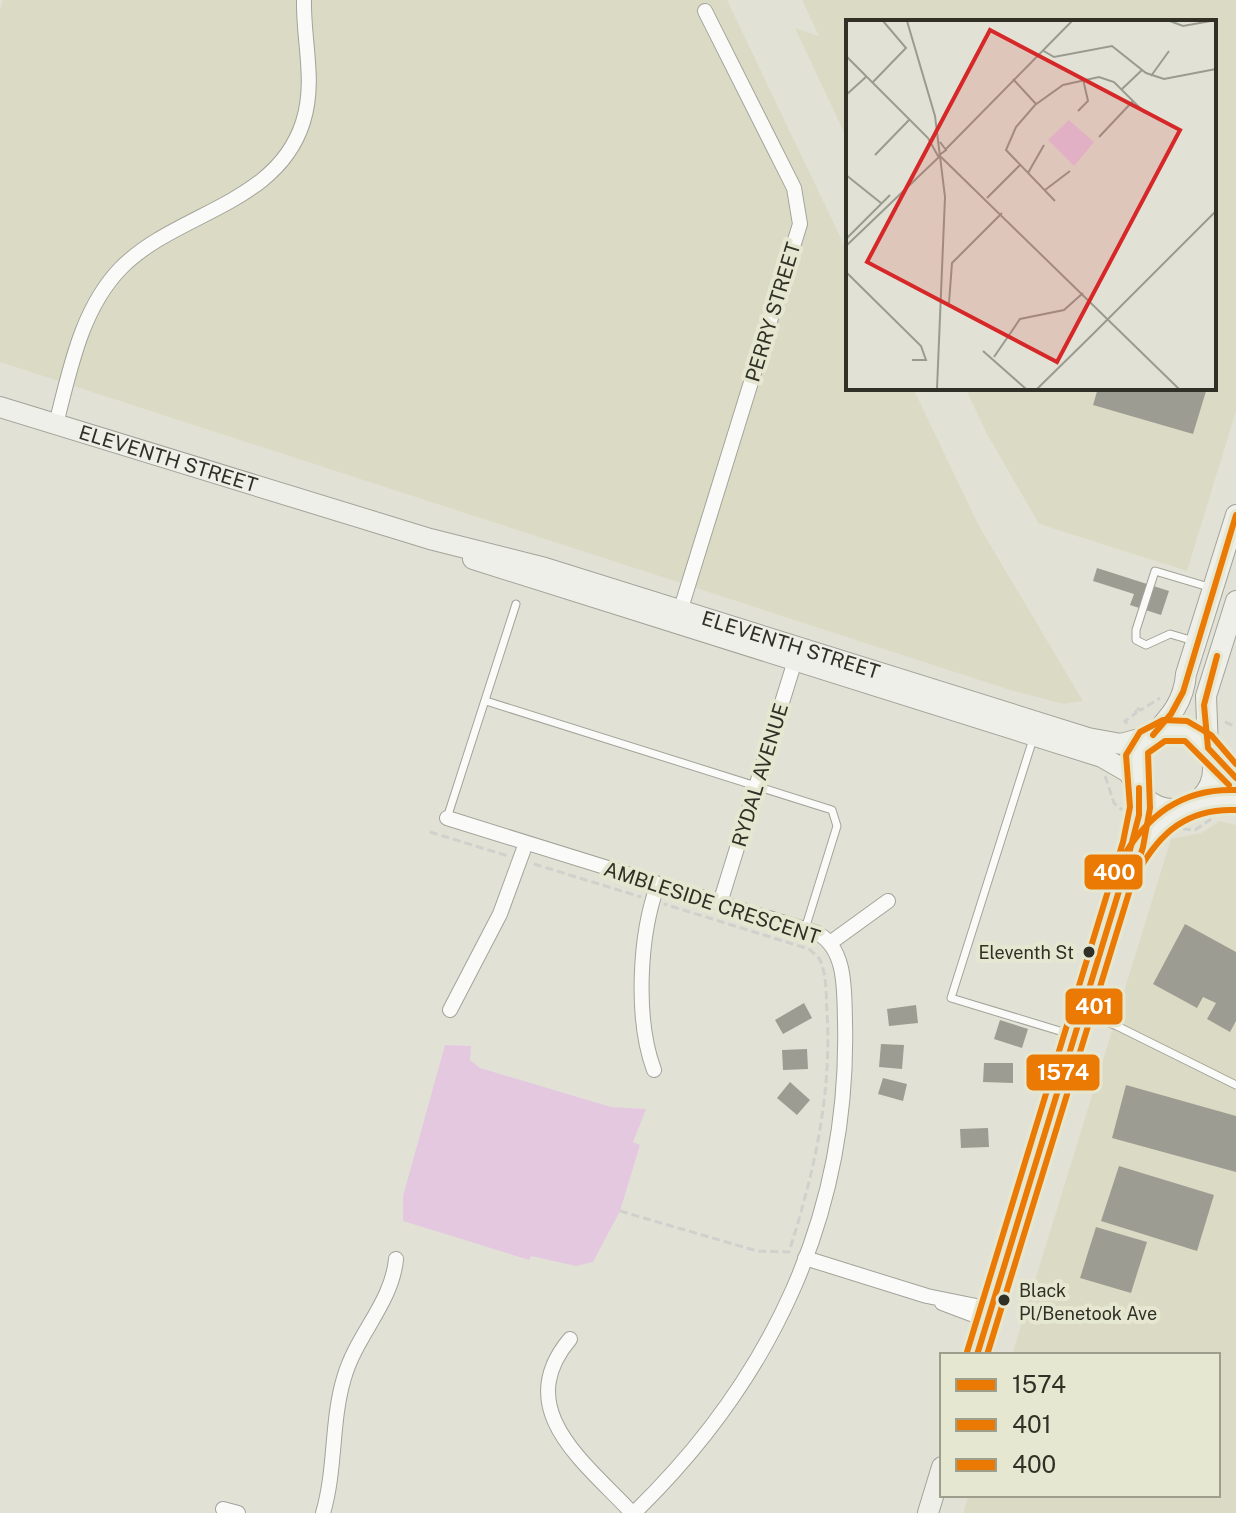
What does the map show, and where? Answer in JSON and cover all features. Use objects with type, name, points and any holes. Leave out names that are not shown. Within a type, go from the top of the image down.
[{"type":"main road","name":"ELEVENTH STREET","points":[[0,407],[430,539],[508,573],[678,617],[1036,728],[1112,744],[1131,743],[1151,736]]},
{"type":"main road","points":[[978,1353],[1122,881],[1139,815],[1135,757],[1182,697],[1196,641],[1232,541],[1236,515]]},
{"type":"main road","points":[[1122,881],[1151,832],[1190,804],[1210,783],[1213,770],[1208,750],[1206,696],[1236,601]]},
{"type":"main road","name":"ELEVENTH STREET","points":[[1036,728],[1111,761],[1128,772],[1138,786]]},
{"type":"main road","points":[[1151,736],[1167,729],[1183,730],[1197,737],[1236,778]]},
{"type":"main road","points":[[1138,786],[1147,798],[1163,807],[1236,800]]},
{"type":"main road","points":[[928,1513],[940,1474]]},
{"type":"street","points":[[56,424],[86,321],[105,287],[140,252],[253,187],[290,148],[303,124],[310,84],[304,0]]},
{"type":"street","name":"PERRY STREET","points":[[678,617],[800,224],[794,188],[705,11]]},
{"type":"street","name":"RYDAL AVENUE","points":[[720,903],[797,654]]},
{"type":"street","name":"AMBLESIDE CRESCENT","points":[[447,818],[805,929],[830,943],[840,964],[843,987],[843,1089],[829,1182],[805,1258],[768,1343],[736,1397],[688,1458],[633,1513]]},
{"type":"street","points":[[450,1010],[500,914],[526,843]]},
{"type":"street","points":[[654,1070],[648,1045],[642,962],[645,922],[658,884]]},
{"type":"street","points":[[830,943],[888,901]]},
{"type":"street","points":[[805,1258],[989,1314]]},
{"type":"street","points":[[323,1513],[333,1472],[343,1379],[357,1345],[388,1291],[396,1259]]},
{"type":"street","points":[[570,1339],[551,1373],[550,1414],[562,1437],[633,1513]]},
{"type":"lane","points":[[1196,641],[1170,634],[1146,645],[1136,640],[1138,621],[1155,571],[1213,588]]},
{"type":"lane","points":[[447,818],[516,604]]},
{"type":"lane","points":[[486,701],[826,806],[838,820],[805,929]]},
{"type":"lane","points":[[1036,728],[951,998],[1075,1036]]},
{"type":"lane","points":[[1082,1013],[1117,1026],[1236,1085]]},
{"type":"path","points":[[430,832],[815,953],[822,963],[827,1018],[825,1105],[809,1188],[789,1252],[757,1251],[620,1211]]},
{"type":"shaded area","points":[[3,0],[727,0],[846,249],[846,390],[914,390],[979,526],[1083,701],[1063,704],[1010,690],[0,362],[0,9]]},
{"type":"shaded area","points":[[802,0],[1236,0],[1236,411],[1187,571],[1039,524],[987,434],[966,390],[1216,390],[1216,20],[846,20],[846,137],[795,28],[819,36]]},
{"type":"shaded area","points":[[1220,821],[1236,825],[1236,1513],[963,1513],[968,1497],[1220,1497],[1220,1353],[1013,1353],[1171,839],[1201,833]]},
{"type":"shaded area","points":[[445,1045],[471,1046],[470,1060],[480,1068],[611,1107],[646,1109],[633,1142],[640,1145],[620,1211],[593,1262],[576,1266],[531,1256],[529,1260],[403,1221],[403,1196]]},
{"type":"building","points":[[1097,390],[1206,390],[1193,434],[1093,405]]},
{"type":"building","points":[[1097,568],[1169,591],[1161,615],[1130,605],[1134,594],[1093,581]]},
{"type":"building","points":[[1185,924],[1236,952],[1236,1021],[1230,1032],[1207,1019],[1216,1003],[1203,997],[1197,1008],[1153,984]]},
{"type":"building","points":[[804,1003],[812,1018],[783,1034],[775,1020]]},
{"type":"building","points":[[916,1005],[918,1023],[889,1026],[887,1009]]},
{"type":"building","points":[[1000,1020],[1028,1029],[1022,1048],[994,1039]]},
{"type":"building","points":[[881,1044],[904,1045],[902,1069],[879,1067]]},
{"type":"building","points":[[807,1049],[808,1069],[783,1070],[782,1050]]},
{"type":"building","points":[[984,1063],[1013,1063],[1013,1083],[983,1082]]},
{"type":"building","points":[[883,1078],[907,1084],[903,1101],[878,1094]]},
{"type":"building","points":[[790,1082],[810,1100],[797,1115],[777,1098]]},
{"type":"building","points":[[1126,1085],[1236,1116],[1236,1172],[1112,1138]]},
{"type":"building","points":[[988,1128],[989,1147],[961,1148],[960,1129]]},
{"type":"building","points":[[1119,1166],[1214,1195],[1197,1251],[1101,1221]]},
{"type":"building","points":[[1096,1227],[1147,1242],[1131,1293],[1080,1278]]},
{"type":"transit line","name":"1574","points":[[1153,735],[1171,714],[1183,692],[1236,515]]},
{"type":"transit line","name":"1574","points":[[1217,656],[1204,705],[1208,748],[1236,778]]},
{"type":"transit line","name":"400","points":[[967,1352],[1123,842],[1130,807],[1126,755],[1140,732],[1163,720],[1187,721],[1211,735],[1236,764]]},
{"type":"transit line","name":"401","points":[[988,1353],[1143,847],[1150,808],[1148,753],[1165,741],[1185,741],[1229,785]]},
{"type":"transit line","name":"1574","points":[[978,1353],[1122,881],[1139,815],[1139,788]]},
{"type":"transit line","name":"400","points":[[1120,862],[1141,831],[1167,808],[1198,794],[1236,790]]},
{"type":"transit line","name":"401","points":[[1138,872],[1156,845],[1177,825],[1204,813],[1236,810]]},
{"type":"place","name":"Eleventh St","points":[[1089,952]]},
{"type":"place","name":"Black Pl/Benetook Ave","points":[[1004,1300]]}]
